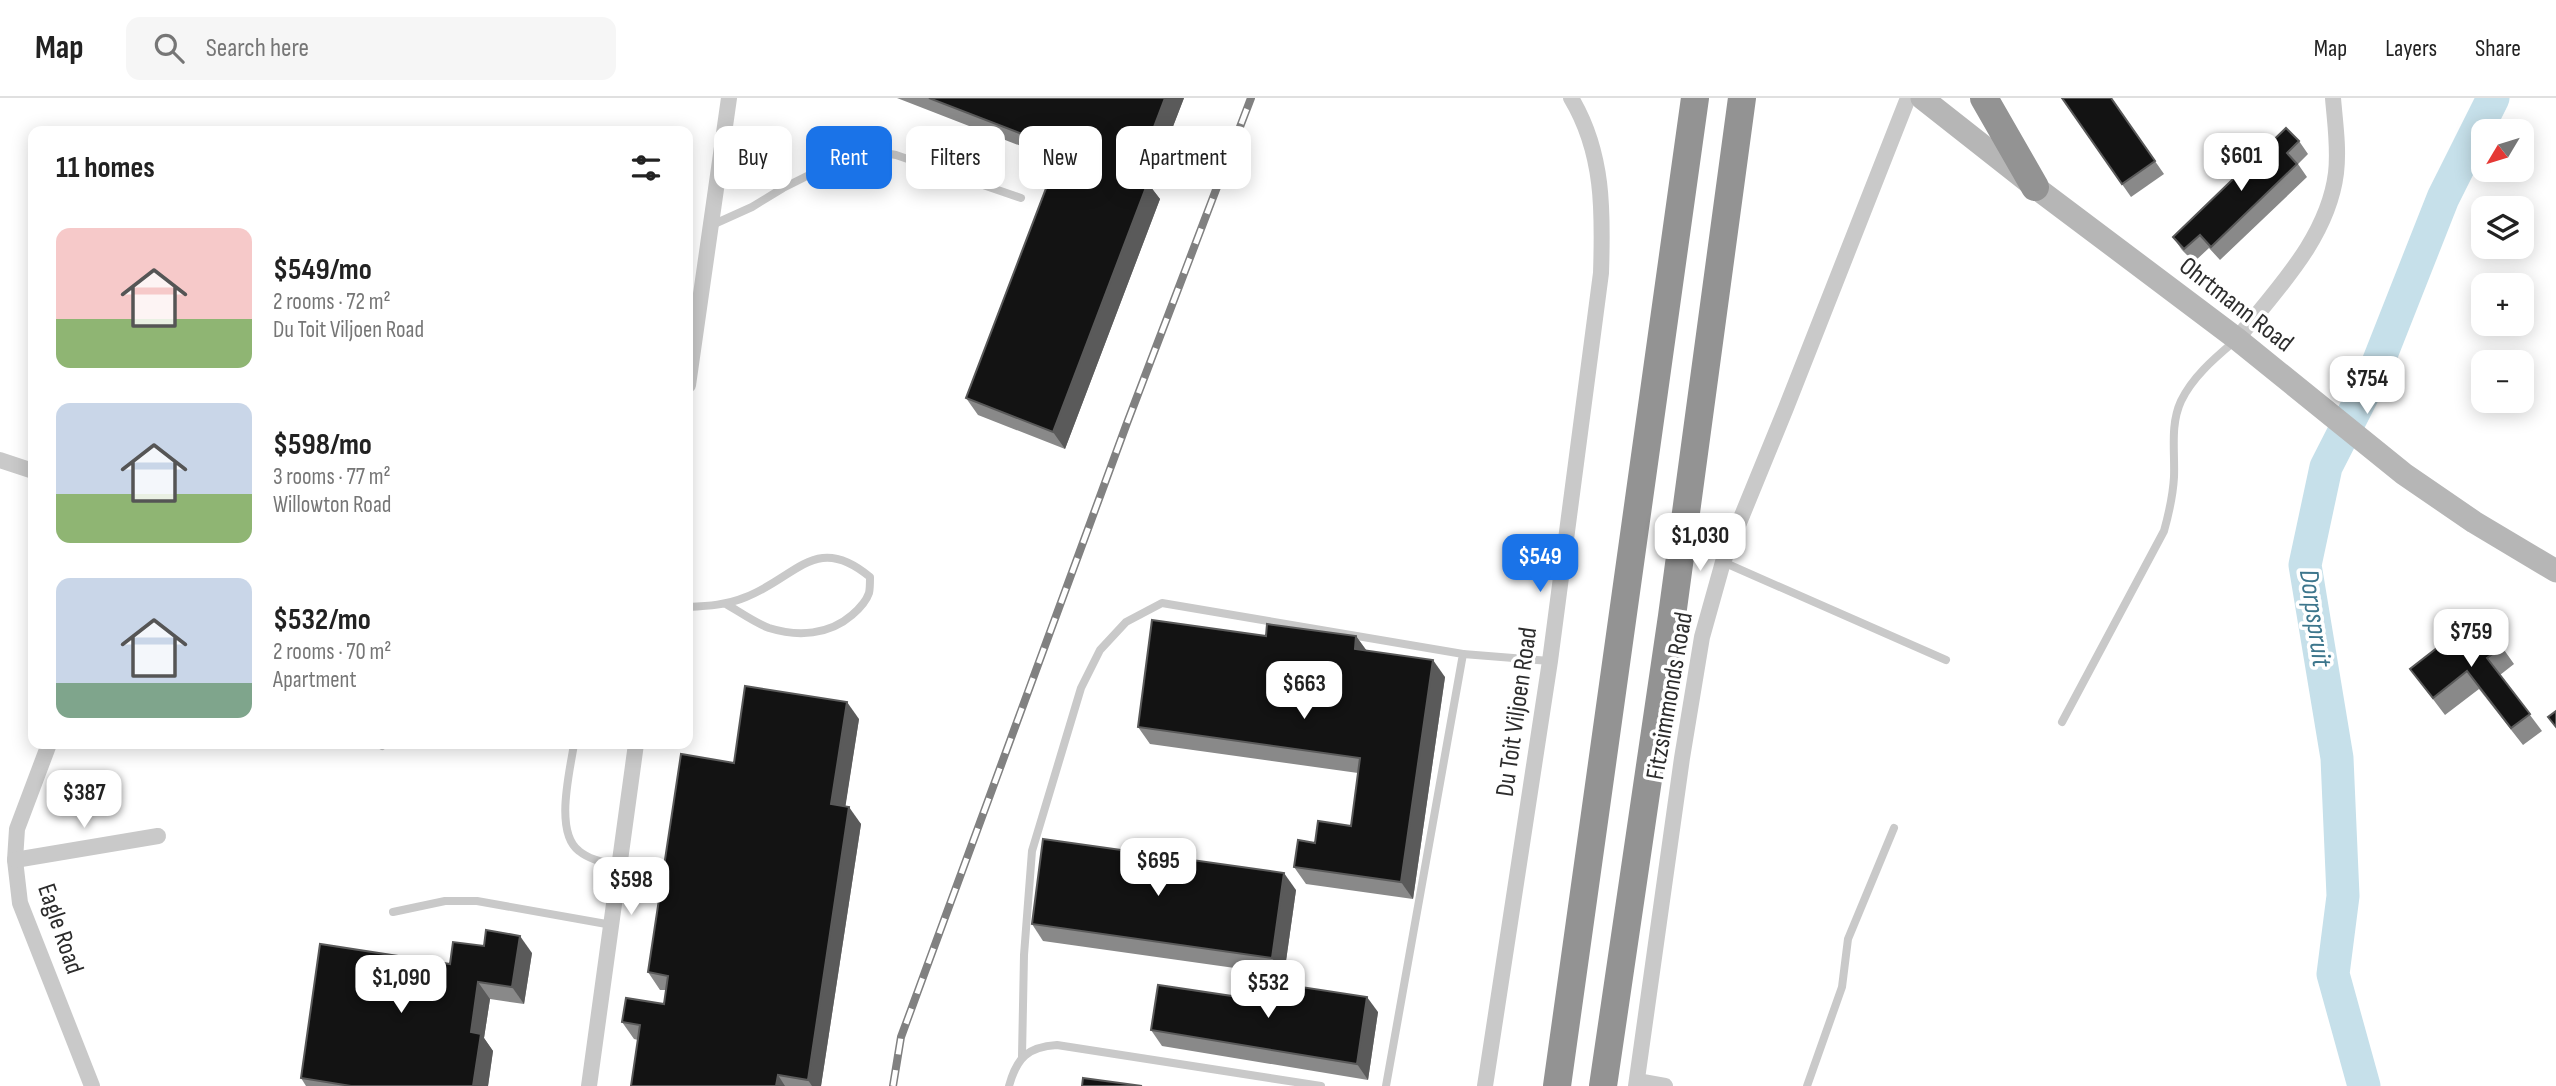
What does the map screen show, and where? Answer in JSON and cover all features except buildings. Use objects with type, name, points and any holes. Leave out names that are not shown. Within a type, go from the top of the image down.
[{"type":"highway","points":[[1557,1086],[1695,98]]},
{"type":"highway","points":[[1603,1086],[1672,616],[1742,98]]},
{"type":"highway","points":[[1984,98],[1995,122],[2035,187]]},
{"type":"main road","name":"Ohrtmann Road","points":[[1923,98],[2035,187],[2238,339],[2403,474],[2474,522],[2556,571]]},
{"type":"street","points":[[693,352],[729,98]]},
{"type":"street","name":"Du Toit Viljoen Road","points":[[1485,1086],[1550,661],[1601,273],[1603,209],[1593,148],[1571,98]]},
{"type":"street","name":"Fitzsimmonds Road","points":[[1636,1083],[1702,637],[1723,562],[1908,98]]},
{"type":"street","points":[[2238,339],[2294,267],[2315,235],[2327,208],[2336,175],[2337,138],[2333,98]]},
{"type":"street","points":[[0,460],[28,469]]},
{"type":"street","name":"Eagle Road","points":[[47,749],[17,829],[15,860],[20,903],[92,1086]]},
{"type":"street","points":[[589,1086],[635,749]]},
{"type":"street","points":[[15,860],[158,836]]},
{"type":"street","points":[[1636,1083],[1665,1086]]},
{"type":"lane","points":[[712,225],[752,207],[783,188],[861,149],[896,155],[1021,198]]},
{"type":"lane","points":[[2062,722],[2164,531],[2171,507],[2174,432],[2180,402],[2206,366],[2238,339]]},
{"type":"lane","points":[[693,607],[726,604],[756,592],[808,561],[830,556],[850,561],[870,577],[869,593],[861,607],[844,622],[813,633],[768,627],[726,604]]},
{"type":"lane","points":[[1723,562],[1946,660]]},
{"type":"lane","points":[[1009,1086],[1022,1056],[1024,955],[1032,851],[1081,688],[1100,650],[1126,622],[1162,603],[1463,654],[1550,661]]},
{"type":"lane","points":[[1386,1086],[1463,654]]},
{"type":"lane","points":[[573,749],[565,814],[566,831],[579,852],[620,867]]},
{"type":"lane","points":[[1807,1086],[1842,987],[1848,939],[1894,828]]},
{"type":"lane","points":[[393,912],[444,901],[477,901],[612,925]]},
{"type":"lane","points":[[1022,1056],[1040,1046],[1057,1045],[1321,1086]]},
{"type":"waterway","name":"Dorpspruit","points":[[2364,1086],[2333,974],[2343,896],[2337,758],[2305,565],[2326,467],[2374,373],[2443,198],[2493,98]]},
{"type":"railway","points":[[893,1086],[901,1037],[1127,423],[1251,98]]}]
